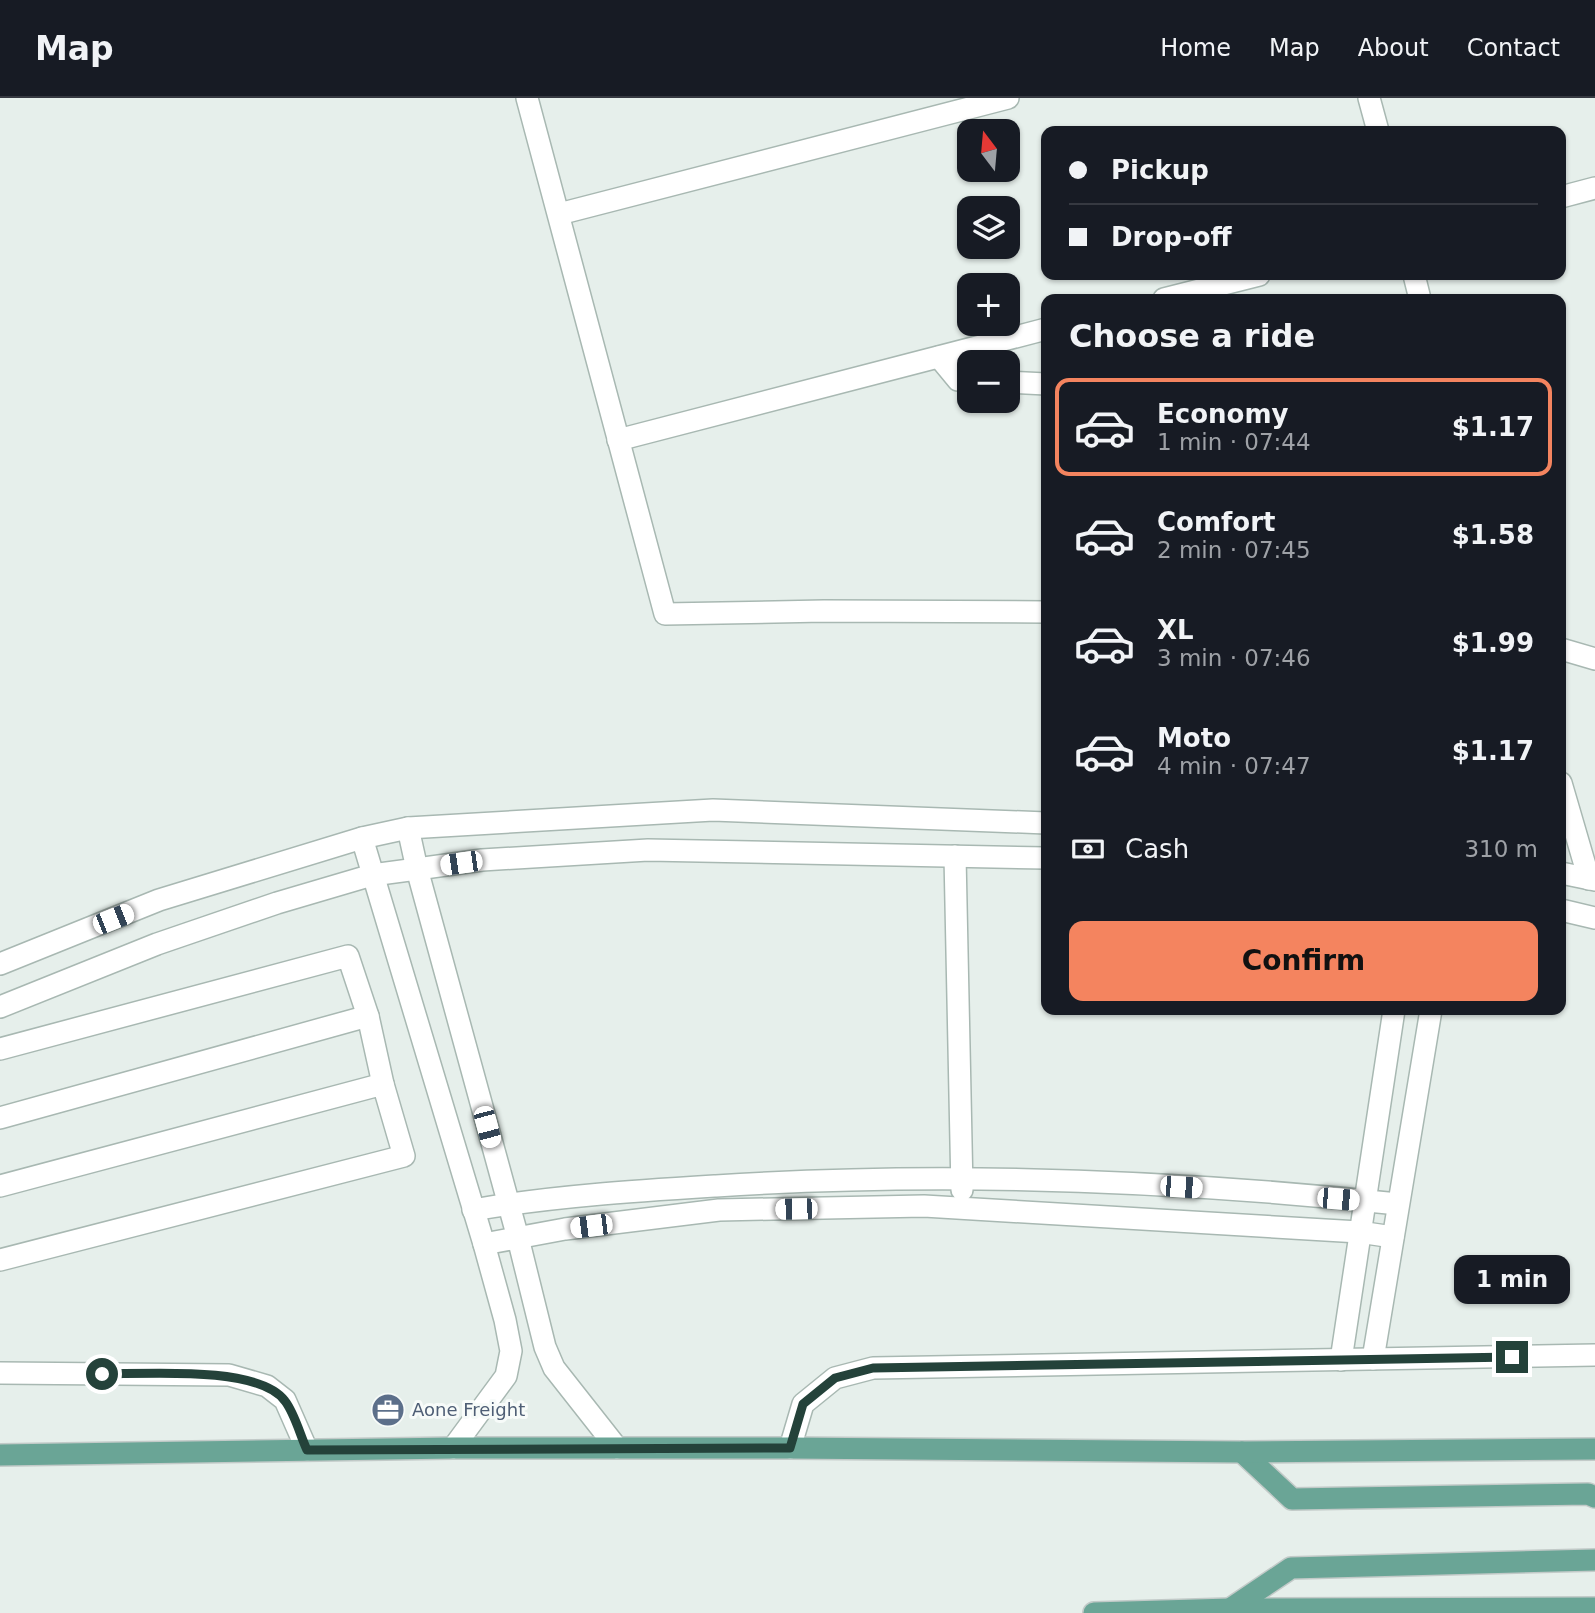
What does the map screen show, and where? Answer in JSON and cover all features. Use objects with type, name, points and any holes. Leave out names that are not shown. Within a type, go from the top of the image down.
[{"type":"main road","points":[[0,1455],[453,1448],[1242,1452],[1595,1449]]},
{"type":"main road","points":[[1242,1452],[1292,1499],[1588,1494],[1595,1497]]},
{"type":"main road","points":[[1230,1609],[1291,1567],[1595,1560]]},
{"type":"main road","points":[[1094,1613],[1230,1609],[1595,1608]]},
{"type":"street","points":[[527,98],[665,614],[824,611],[1041,612]]},
{"type":"street","points":[[559,215],[1008,98]]},
{"type":"street","points":[[1369,98],[1377,126]]},
{"type":"street","points":[[1566,196],[1595,188]]},
{"type":"street","points":[[1184,294],[1239,280]]},
{"type":"street","points":[[618,440],[1041,330]]},
{"type":"street","points":[[939,357],[957,379]]},
{"type":"street","points":[[1020,383],[1041,384]]},
{"type":"street","points":[[1566,650],[1595,659]]},
{"type":"street","points":[[1566,798],[1592,879],[1566,874]]},
{"type":"street","points":[[0,964],[159,900],[362,838],[408,828],[713,810],[1041,823]]},
{"type":"street","points":[[408,828],[545,1347],[554,1368],[617,1448]]},
{"type":"street","points":[[362,838],[484,1244],[511,1351],[506,1376],[453,1448]]},
{"type":"street","points":[[0,1007],[157,944],[277,903],[372,876],[417,869],[482,860],[648,850],[1041,858]]},
{"type":"street","points":[[955,856],[961,1209]]},
{"type":"street","points":[[1566,911],[1595,918]]},
{"type":"street","points":[[0,1049],[348,956],[368,1016],[383,1084],[404,1156],[0,1260]]},
{"type":"street","points":[[1341,1360],[1393,1015]]},
{"type":"street","points":[[1373,1359],[1430,1015]]},
{"type":"street","points":[[0,1118],[368,1016]]},
{"type":"street","points":[[0,1186],[383,1084]]},
{"type":"street","points":[[473,1210],[625,1191],[814,1179],[962,1177],[1080,1180],[1398,1205]]},
{"type":"street","points":[[484,1244],[565,1228],[719,1210],[924,1206],[1393,1237]]},
{"type":"street","points":[[790,1448],[803,1404],[835,1378],[873,1368],[1595,1355]]},
{"type":"street","points":[[0,1373],[229,1375],[267,1386],[285,1400],[307,1450]]},
{"type":"place","name":"Aone Freight","points":[[388,1410]]},
{"type":"route","points":[[102,1374],[229,1375],[267,1386],[285,1400],[307,1450],[790,1448],[803,1404],[835,1378],[873,1368],[1512,1357]]}]
